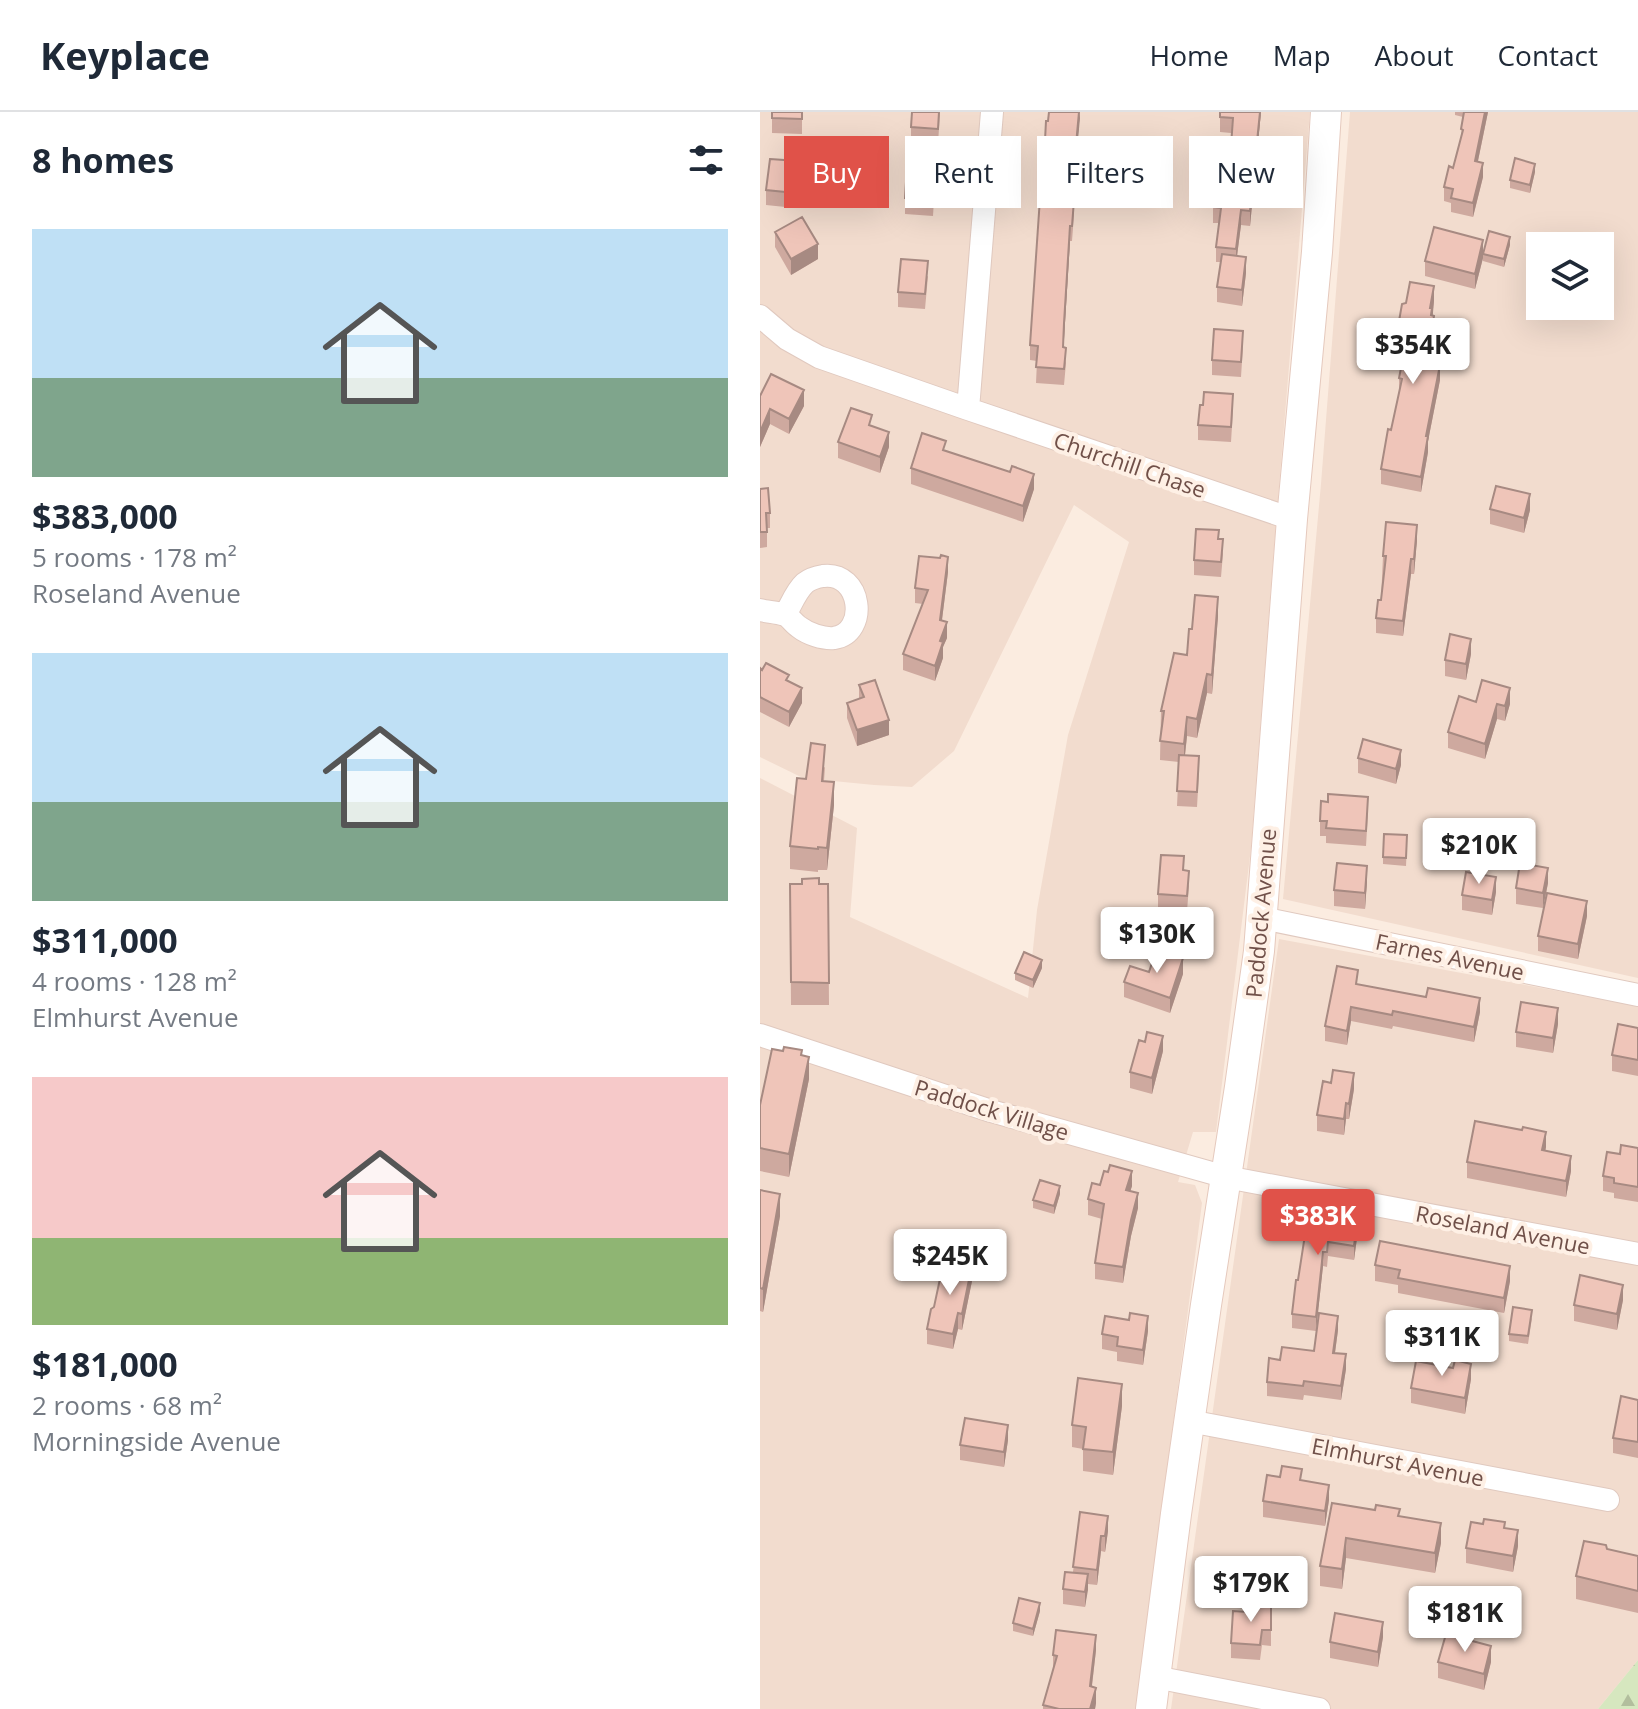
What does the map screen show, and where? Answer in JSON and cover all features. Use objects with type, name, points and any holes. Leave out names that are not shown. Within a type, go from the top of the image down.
[{"type":"main road","name":"Paddock Avenue","points":[[1151,1709],[1262,918],[1326,112]]},
{"type":"street","points":[[968,409],[992,112]]},
{"type":"street","name":"Churchill Chase","points":[[760,316],[787,339],[819,357],[1292,519]]},
{"type":"street","points":[[760,610],[785,615]]},
{"type":"street","name":"Farnes Avenue","points":[[1262,918],[1638,995]]},
{"type":"street","name":"Paddock Village","points":[[760,1035],[991,1111],[1226,1177]]},
{"type":"street","name":"Roseland Avenue","points":[[1226,1177],[1638,1254]]},
{"type":"street","name":"Elmhurst Avenue","points":[[1189,1421],[1608,1500]]},
{"type":"street","points":[[1155,1677],[1319,1709]]},
{"type":"shaded area","points":[[760,112],[1310,112],[1303,197],[1303,136],[1189,136],[1189,208],[1302,208],[1251,848],[1216,1132],[1193,1132],[1178,1182],[1195,1185],[1202,1203],[1136,1709],[760,1709],[760,778],[857,828],[850,917],[1028,998],[1037,910],[1068,735],[1129,542],[1074,505],[954,751],[912,787],[803,778],[760,757]]},
{"type":"shaded area","points":[[1350,112],[1638,112],[1638,978],[1283,899],[1321,484]]},
{"type":"shaded area","points":[[1279,939],[1638,1006],[1638,1660],[1598,1709],[1171,1709]]},
{"type":"green space","points":[[1638,1660],[1638,1709],[1598,1709]]},
{"type":"building","points":[[772,112],[802,112],[802,119],[772,118]]},
{"type":"building","points":[[912,112],[939,112],[938,129],[911,127]]},
{"type":"building","points":[[1049,112],[1079,112],[1077,136],[1045,136]]},
{"type":"building","points":[[1220,112],[1260,112],[1258,136],[1232,136],[1233,118],[1220,117]]},
{"type":"building","points":[[1464,112],[1485,112],[1475,161],[1483,163],[1473,203],[1451,198],[1453,189],[1444,187],[1449,166],[1453,168],[1463,130]]},
{"type":"building","points":[[1515,158],[1535,164],[1530,185],[1510,180]]},
{"type":"building","points":[[770,159],[784,160],[784,192],[766,190]]},
{"type":"building","points":[[1039,208],[1073,208],[1064,323],[1064,369],[1036,367],[1038,346],[1030,345]]},
{"type":"building","points":[[1221,208],[1250,208],[1250,211],[1241,210],[1236,249],[1216,247]]},
{"type":"building","points":[[802,217],[818,244],[791,259],[775,232]]},
{"type":"building","points":[[1434,227],[1483,240],[1475,274],[1425,261]]},
{"type":"building","points":[[1489,231],[1510,237],[1504,259],[1483,254]]},
{"type":"building","points":[[1222,254],[1246,257],[1242,290],[1217,287]]},
{"type":"building","points":[[901,259],[928,261],[925,294],[898,292]]},
{"type":"building","points":[[1410,282],[1434,286],[1430,308],[1434,316],[1427,362],[1440,365],[1421,477],[1381,469],[1402,379],[1399,378],[1407,339],[1396,338],[1402,304],[1406,303]]},
{"type":"building","points":[[1214,329],[1243,331],[1241,362],[1212,360]]},
{"type":"building","points":[[771,374],[804,390],[789,419],[770,409],[760,432],[760,396]]},
{"type":"building","points":[[1204,392],[1233,394],[1231,427],[1198,425]]},
{"type":"building","points":[[851,408],[872,415],[869,425],[889,432],[880,457],[838,442]]},
{"type":"building","points":[[922,433],[946,441],[943,450],[1010,472],[1012,466],[1034,474],[1023,506],[911,468]]},
{"type":"building","points":[[1496,486],[1530,494],[1524,518],[1490,509]]},
{"type":"building","points":[[768,488],[770,513],[766,513],[767,532],[760,532],[760,489]]},
{"type":"building","points":[[1386,522],[1417,525],[1403,621],[1376,618],[1386,556],[1383,556]]},
{"type":"building","points":[[1196,529],[1219,530],[1218,539],[1223,539],[1221,562],[1194,560]]},
{"type":"building","points":[[941,555],[948,557],[940,620],[947,622],[935,666],[903,654],[928,590],[915,588],[919,556],[940,558]]},
{"type":"building","points":[[1195,595],[1218,597],[1212,675],[1207,674],[1197,719],[1187,717],[1184,744],[1160,741],[1164,711],[1161,711],[1174,653],[1187,655]]},
{"type":"building","points":[[1450,634],[1471,639],[1466,664],[1445,660]]},
{"type":"building","points":[[766,663],[789,675],[786,680],[802,688],[789,712],[760,697],[760,668],[762,670]]},
{"type":"building","points":[[875,680],[889,720],[857,730],[847,703],[864,697],[859,685]]},
{"type":"building","points":[[1482,680],[1510,688],[1505,706],[1497,704],[1485,744],[1448,732],[1459,696],[1476,702]]},
{"type":"building","points":[[1363,739],[1401,750],[1396,769],[1358,758]]},
{"type":"building","points":[[811,743],[825,745],[822,781],[834,782],[827,848],[818,849],[790,846],[797,778],[806,779]]},
{"type":"building","points":[[1179,755],[1199,756],[1197,792],[1177,791]]},
{"type":"building","points":[[1328,794],[1368,797],[1366,831],[1326,828],[1327,821],[1320,821],[1321,801],[1328,802]]},
{"type":"building","points":[[1384,834],[1407,835],[1406,858],[1383,857]]},
{"type":"building","points":[[1161,855],[1184,856],[1183,870],[1189,871],[1187,896],[1158,894]]},
{"type":"building","points":[[1337,863],[1367,866],[1365,893],[1334,890]]},
{"type":"building","points":[[1520,863],[1548,868],[1543,893],[1516,888]]},
{"type":"building","points":[[1466,872],[1496,877],[1492,900],[1462,895]]},
{"type":"building","points":[[819,878],[819,884],[828,884],[829,983],[791,982],[790,884],[802,884],[802,879]]},
{"type":"building","points":[[1547,893],[1587,901],[1578,944],[1538,936]]},
{"type":"building","points":[[1160,951],[1183,958],[1170,998],[1124,982],[1130,966],[1149,972],[1154,957],[1158,958]]},
{"type":"building","points":[[1024,952],[1042,960],[1033,980],[1015,973]]},
{"type":"building","points":[[1337,966],[1358,970],[1356,984],[1426,997],[1428,988],[1480,998],[1474,1027],[1393,1011],[1392,1015],[1351,1007],[1347,1031],[1325,1026]]},
{"type":"building","points":[[1521,1002],[1558,1008],[1553,1038],[1516,1032]]},
{"type":"building","points":[[1618,1024],[1638,1028],[1638,1060],[1612,1055]]},
{"type":"building","points":[[1147,1032],[1163,1036],[1152,1078],[1130,1072],[1139,1040],[1145,1042]]},
{"type":"building","points":[[784,1047],[802,1050],[801,1055],[809,1057],[789,1154],[760,1148],[760,1105],[772,1049],[783,1051]]},
{"type":"building","points":[[1333,1070],[1354,1073],[1344,1119],[1317,1115],[1323,1081],[1331,1083]]},
{"type":"building","points":[[1475,1121],[1546,1132],[1542,1150],[1571,1156],[1566,1181],[1467,1162]]},
{"type":"building","points":[[1621,1145],[1638,1148],[1638,1187],[1614,1183],[1614,1178],[1603,1176],[1607,1152],[1620,1154]]},
{"type":"building","points":[[1110,1165],[1132,1171],[1126,1190],[1138,1193],[1123,1267],[1095,1263],[1104,1204],[1088,1199],[1092,1183],[1100,1185],[1104,1171],[1108,1172]]},
{"type":"building","points":[[1040,1180],[1060,1186],[1054,1206],[1033,1200]]},
{"type":"building","points":[[760,1190],[780,1194],[763,1289],[760,1288]]},
{"type":"building","points":[[1309,1209],[1333,1213],[1332,1220],[1357,1224],[1354,1246],[1328,1242],[1327,1252],[1323,1252],[1316,1317],[1292,1314]]},
{"type":"building","points":[[1380,1241],[1510,1266],[1504,1298],[1398,1278],[1400,1270],[1375,1265]]},
{"type":"building","points":[[944,1260],[972,1265],[962,1314],[958,1313],[953,1334],[927,1329]]},
{"type":"building","points":[[1580,1275],[1623,1285],[1617,1314],[1574,1305]]},
{"type":"building","points":[[1513,1307],[1532,1310],[1528,1336],[1509,1334]]},
{"type":"building","points":[[1130,1313],[1148,1316],[1143,1350],[1117,1346],[1118,1337],[1102,1334],[1105,1316],[1129,1320]]},
{"type":"building","points":[[1319,1313],[1338,1316],[1333,1353],[1346,1354],[1341,1386],[1304,1381],[1303,1386],[1267,1382],[1269,1358],[1280,1360],[1282,1347],[1314,1351]]},
{"type":"building","points":[[1455,1360],[1471,1364],[1465,1398],[1411,1388],[1416,1361],[1453,1368]]},
{"type":"building","points":[[1078,1378],[1122,1384],[1113,1452],[1083,1449],[1086,1427],[1072,1425]]},
{"type":"building","points":[[1621,1396],[1638,1400],[1638,1442],[1613,1438]]},
{"type":"building","points":[[965,1418],[1008,1425],[1004,1452],[960,1445]]},
{"type":"building","points":[[1282,1466],[1302,1469],[1300,1480],[1329,1485],[1325,1511],[1263,1501],[1267,1475],[1280,1477]]},
{"type":"building","points":[[1332,1503],[1375,1510],[1376,1505],[1400,1509],[1398,1516],[1441,1523],[1435,1553],[1346,1538],[1342,1569],[1320,1566]]},
{"type":"building","points":[[1080,1512],[1108,1516],[1105,1536],[1101,1536],[1097,1570],[1073,1567]]},
{"type":"building","points":[[1484,1519],[1505,1522],[1504,1528],[1518,1530],[1513,1556],[1466,1548],[1471,1522],[1483,1524]]},
{"type":"building","points":[[1584,1541],[1638,1556],[1638,1591],[1576,1576]]},
{"type":"building","points":[[1065,1572],[1088,1574],[1085,1592],[1063,1589]]},
{"type":"building","points":[[1019,1598],[1040,1603],[1033,1629],[1013,1623]]},
{"type":"building","points":[[1248,1602],[1271,1604],[1271,1630],[1262,1630],[1260,1645],[1231,1643],[1233,1611],[1247,1612]]},
{"type":"building","points":[[1335,1613],[1383,1622],[1378,1652],[1330,1642]]},
{"type":"building","points":[[1056,1630],[1096,1635],[1090,1686],[1096,1688],[1090,1709],[1059,1709],[1043,1705],[1057,1656],[1053,1655]]},
{"type":"building","points":[[1446,1634],[1491,1646],[1484,1674],[1438,1662]]}]
